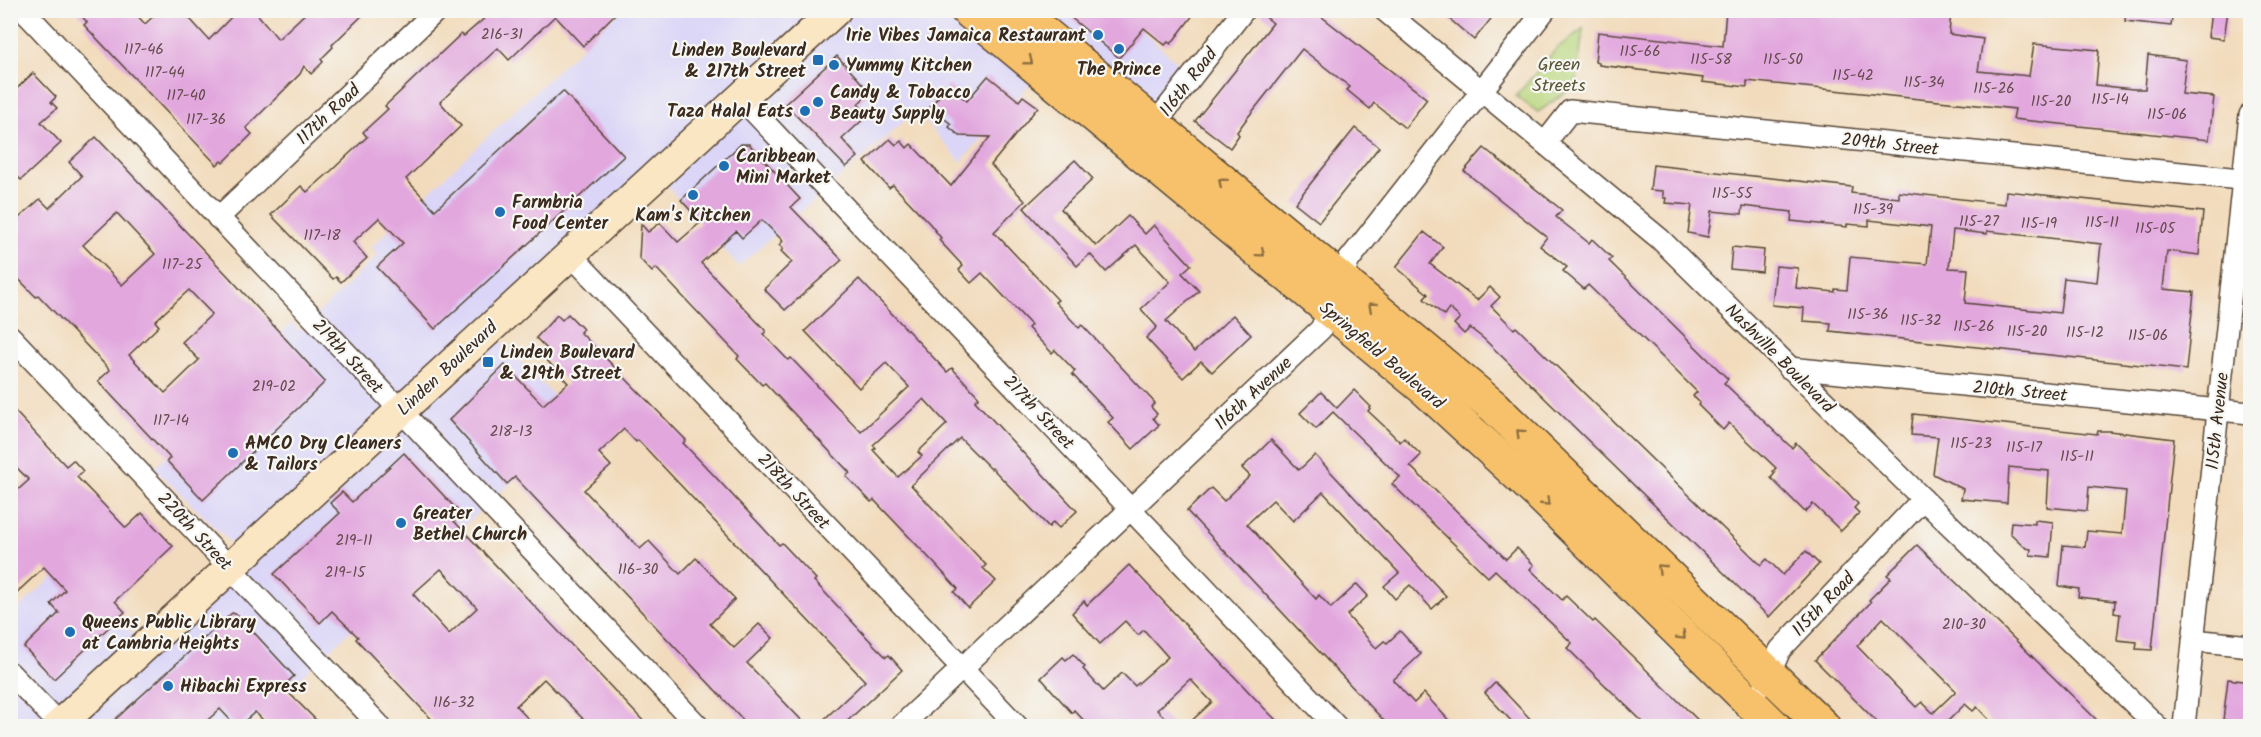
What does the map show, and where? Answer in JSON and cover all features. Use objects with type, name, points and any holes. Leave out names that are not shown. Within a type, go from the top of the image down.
[{"type":"main road","name":"Linden Boulevard","points":[[60,726],[836,10]]},
{"type":"main road","name":"Springfield Boulevard","points":[[967,10],[1335,295],[1493,406],[1823,726]]},
{"type":"main road","name":"Springfield Boulevard","points":[[1017,10],[1154,125],[1335,295],[1427,391],[1542,497],[1761,721]]},
{"type":"street","name":"117th Road","points":[[218,218],[437,10]]},
{"type":"street","name":"116th Road","points":[[1154,125],[1244,10]]},
{"type":"street","name":"Nashville Boulevard","points":[[1384,10],[1660,238],[1789,368],[2157,726]]},
{"type":"street","name":"116th Avenue","points":[[901,726],[1321,329],[1349,260],[1545,10]]},
{"type":"street","name":"219th Street","points":[[24,11],[698,726]]},
{"type":"street","points":[[10,24],[24,11]]},
{"type":"street","name":"217th Street","points":[[741,98],[1336,726]]},
{"type":"street","name":"209th Street","points":[[1545,143],[1570,111],[2247,180]]},
{"type":"street","name":"115th Avenue","points":[[2184,726],[2218,410],[2247,180],[2250,115]]},
{"type":"street","name":"218th Street","points":[[571,255],[1017,726]]},
{"type":"street","name":"220th Street","points":[[10,336],[380,726]]},
{"type":"street","name":"210th Street","points":[[1789,368],[2250,413]]},
{"type":"street","name":"115th Road","points":[[1761,721],[1768,672],[1780,650],[1923,499]]},
{"type":"street","points":[[2193,640],[2250,646]]},
{"type":"street","points":[[10,673],[60,726]]},
{"type":"shaded area","points":[[620,11],[818,11],[237,549],[154,468],[226,398],[219,389],[292,323],[300,331],[378,255],[371,247]]},
{"type":"shaded area","points":[[847,11],[958,11],[1038,75],[961,162],[916,111],[739,266],[660,178]]},
{"type":"shaded area","points":[[1042,11],[1143,11],[1133,23],[1191,74],[1160,110]]},
{"type":"shaded area","points":[[491,331],[578,421],[248,726],[62,726]]},
{"type":"shaded area","points":[[66,566],[140,641],[47,726],[11,726],[10,616]]},
{"type":"green space","name":"Green Streets","points":[[1583,29],[1576,85],[1538,112],[1516,96],[1557,48]]},
{"type":"building","points":[[76,10],[132,10],[145,24],[160,10],[182,10],[209,40],[238,10],[254,10],[278,39],[309,10],[368,10],[332,45],[333,47],[321,59],[323,62],[311,74],[304,66],[300,74],[246,128],[252,134],[223,163],[221,161],[217,165],[84,25],[87,22]]},
{"type":"building","points":[[494,10],[619,10],[583,46],[555,16],[509,60],[498,48],[440,102],[461,126],[406,179],[435,210],[563,91],[624,156],[435,329],[377,267],[403,243],[379,218],[353,242],[367,258],[341,282],[336,277],[333,279],[271,215],[301,186],[307,192],[331,171],[367,137],[363,132],[388,109],[385,106],[461,34],[464,36]]},
{"type":"building","points":[[1062,10],[1197,10],[1171,44],[1168,42],[1165,45],[1144,28],[1119,58]]},
{"type":"building","points":[[1257,10],[1313,10],[1427,99],[1405,128],[1374,103],[1370,109],[1347,90],[1350,87],[1302,49],[1237,132],[1239,135],[1230,148],[1195,121],[1273,23]]},
{"type":"building","points":[[1439,10],[1498,10],[1474,40]]},
{"type":"building","points":[[1726,10],[1951,12],[1949,34],[1983,39],[1978,71],[2029,76],[2034,44],[2099,50],[2096,85],[2145,89],[2148,55],[2186,60],[2182,94],[2214,97],[2209,140],[2013,119],[2015,109],[1747,81],[1747,87],[1702,82],[1703,78],[1599,65],[1595,62],[1598,32],[1723,46]]},
{"type":"building","points":[[2126,10],[2173,10],[2171,26],[2125,21]]},
{"type":"building","points":[[2211,10],[2228,10],[2224,39],[2208,37]]},
{"type":"building","points":[[837,56],[870,92],[858,104],[868,115],[842,139],[858,157],[846,167],[785,104]]},
{"type":"building","points":[[33,73],[56,97],[51,102],[57,108],[41,122],[61,143],[21,180],[10,169],[10,95]]},
{"type":"building","points":[[988,76],[1019,101],[1023,96],[1038,107],[991,165],[1025,201],[994,232],[1058,300],[1055,302],[1079,328],[1082,325],[1155,403],[1151,407],[1157,414],[1153,418],[1159,425],[1133,449],[1108,422],[1113,418],[1072,374],[1075,371],[1055,350],[1052,353],[1028,328],[1031,325],[982,273],[971,283],[959,270],[963,266],[939,240],[941,238],[930,224],[893,185],[889,188],[865,162],[890,139],[896,145],[901,141],[907,148],[911,144],[951,186],[990,137],[960,136],[949,127],[951,124],[930,107],[948,85],[967,101]]},
{"type":"building","points":[[1355,128],[1379,147],[1319,222],[1295,203]]},
{"type":"building","points":[[96,137],[325,382],[203,500],[167,461],[170,458],[98,381],[110,370],[38,295],[36,297],[10,270],[10,226],[40,199],[49,208],[82,176],[69,162]],"holes":[[[117,213],[155,254],[122,285],[83,245]],[[189,290],[212,314],[182,342],[199,360],[165,393],[129,355],[159,326],[155,321]]]},
{"type":"building","points":[[741,144],[749,144],[800,199],[791,207],[842,260],[785,310],[764,289],[792,262],[781,251],[783,249],[779,245],[783,241],[762,220],[742,238],[736,231],[701,263],[764,329],[766,332],[763,334],[788,360],[791,358],[861,432],[909,387],[886,363],[859,388],[805,331],[859,279],[947,372],[952,368],[979,397],[975,401],[1077,511],[1059,528],[1053,522],[1049,527],[960,438],[911,485],[986,565],[983,568],[996,581],[968,608],[954,592],[958,589],[935,564],[874,500],[871,502],[846,476],[850,473],[765,383],[762,385],[737,359],[739,356],[656,268],[652,272],[639,258],[641,224],[648,232],[660,223],[678,242],[701,222],[681,200]],"holes":[[[924,399],[947,424],[918,452],[922,456],[898,477],[873,450],[876,448],[873,445]]]},
{"type":"building","points":[[1484,148],[1562,210],[1556,217],[1589,243],[1592,239],[1612,258],[1609,261],[1728,379],[1724,383],[1792,448],[1796,443],[1848,493],[1858,504],[1854,508],[1859,513],[1841,531],[1813,504],[1805,512],[1771,478],[1776,468],[1729,423],[1723,430],[1698,405],[1700,403],[1693,396],[1697,392],[1654,349],[1588,285],[1584,289],[1563,271],[1567,267],[1540,246],[1547,237],[1464,171]]},
{"type":"building","points":[[1075,160],[1093,179],[1061,209],[1096,246],[1128,216],[1145,234],[1154,225],[1191,265],[1182,273],[1199,291],[1166,321],[1194,352],[1233,315],[1251,335],[1212,372],[1201,361],[1183,378],[1146,338],[1157,327],[1141,309],[1170,282],[1136,245],[1106,272],[1090,254],[1077,266],[1024,208]]},
{"type":"building","points":[[1653,165],[1852,187],[1851,193],[1899,198],[1899,192],[2005,204],[2006,191],[2203,212],[2199,255],[2167,251],[2163,289],[2194,292],[2186,370],[1830,331],[1831,323],[1803,321],[1804,308],[1772,305],[1776,266],[1798,268],[1796,288],[1835,292],[1835,289],[1847,290],[1850,257],[1927,264],[1931,227],[1869,220],[1869,226],[1847,224],[1847,227],[1791,221],[1792,212],[1743,206],[1742,214],[1712,211],[1708,237],[1688,233],[1692,205],[1665,203],[1666,198],[1663,198],[1663,191],[1650,190]],"holes":[[[1953,230],[1987,234],[1987,231],[2101,244],[2097,282],[2064,278],[2060,313],[1965,303],[1968,269],[1949,268]]]},
{"type":"building","points":[[1424,232],[1443,247],[1430,264],[1477,300],[1490,287],[1500,297],[1491,306],[1514,329],[1516,327],[1761,565],[1767,559],[1783,575],[1806,551],[1819,564],[1769,617],[1484,339],[1470,328],[1464,334],[1454,324],[1460,318],[1449,308],[1444,315],[1424,299],[1428,294],[1396,267]]},
{"type":"building","points":[[1732,247],[1764,250],[1762,272],[1730,269]]},
{"type":"building","points":[[568,314],[583,329],[580,332],[686,440],[683,443],[779,545],[782,543],[875,646],[886,657],[889,655],[902,670],[842,726],[817,726],[865,681],[638,440],[636,442],[624,429],[599,453],[611,466],[584,490],[640,549],[649,541],[680,574],[696,558],[735,599],[710,624],[734,648],[759,624],[773,638],[747,663],[807,726],[749,726],[515,477],[507,484],[449,420],[505,365],[543,405],[568,383],[544,357],[550,352],[536,338],[557,315],[562,320]]},
{"type":"building","points":[[1354,390],[1371,407],[1368,411],[1400,442],[1404,438],[1421,455],[1410,466],[1506,559],[1517,548],[1534,565],[1530,569],[1562,600],[1566,596],[1593,622],[1595,620],[1704,726],[1647,726],[1567,648],[1572,643],[1495,570],[1488,577],[1392,484],[1400,477],[1333,412],[1316,429],[1300,413],[1321,392],[1337,408]]},
{"type":"building","points":[[10,406],[66,466],[73,460],[83,471],[77,477],[126,528],[142,513],[173,546],[115,601],[125,612],[54,679],[24,647],[59,613],[51,604],[65,590],[44,567],[10,599],[10,497],[29,480],[10,461]]},
{"type":"building","points":[[1913,414],[2097,434],[2098,431],[2109,431],[2174,439],[2152,650],[2136,649],[2137,642],[2117,640],[2120,614],[2114,613],[2115,601],[2078,597],[2079,589],[2059,586],[2063,545],[2085,547],[2087,531],[2122,534],[2126,491],[2089,487],[2087,511],[2047,507],[2049,471],[2009,467],[2007,503],[1961,499],[1963,489],[1933,474],[1938,437],[1911,435]]},
{"type":"building","points":[[1271,440],[1299,470],[1315,455],[1446,596],[1432,609],[1410,585],[1395,599],[1384,586],[1399,573],[1323,492],[1293,521],[1273,500],[1247,524],[1316,599],[1319,595],[1331,608],[1357,584],[1368,596],[1347,615],[1376,648],[1384,641],[1387,643],[1400,631],[1421,654],[1393,680],[1414,703],[1424,693],[1454,726],[1389,726],[1187,511],[1211,488],[1224,501],[1250,476],[1242,468]]},
{"type":"building","points":[[404,453],[459,512],[452,519],[648,726],[590,726],[544,679],[516,706],[535,726],[438,726],[332,611],[320,623],[274,574],[340,513],[330,503],[342,492],[352,502]],"holes":[[[441,569],[477,608],[449,634],[413,594]]]},
{"type":"building","points":[[2035,520],[2053,522],[2050,557],[2030,555],[2031,549],[2026,548],[2010,533],[2011,522],[2035,524]]},
{"type":"building","points":[[1917,545],[2103,726],[1995,726],[1977,707],[1973,711],[1965,704],[1944,725],[1946,726],[1881,726],[1815,660],[1871,602],[1869,600],[1891,578],[1887,575]],"holes":[[[1883,618],[1956,691],[1933,713],[1922,702],[1916,707],[1857,646]]]},
{"type":"building","points":[[1129,565],[1282,726],[1186,726],[1212,702],[1190,679],[1157,710],[1173,726],[1089,726],[1074,710],[1072,713],[1041,678],[1063,657],[1066,660],[1073,654],[1103,691],[1122,673],[1135,686],[1168,657],[1144,630],[1138,635],[1125,621],[1100,644],[1072,613],[1084,601],[1087,605]]},
{"type":"building","points":[[232,613],[238,615],[294,676],[283,687],[322,726],[269,726],[255,712],[236,726],[220,709],[201,726],[108,726]]},
{"type":"building","points":[[2228,679],[2250,682],[2250,723],[2223,720]]},
{"type":"building","points":[[1495,683],[1537,726],[1516,726],[1485,693]]},
{"type":"place","name":"Irie Vibes Jamaica Restaurant","points":[[1098,35]]},
{"type":"place","name":"The Prince","points":[[1119,49]]},
{"type":"place","name":"Linden Boulevard & 217th Street","points":[[818,60]]},
{"type":"place","name":"Yummy Kitchen","points":[[834,65]]},
{"type":"place","name":"Candy & Tobacco Beauty Supply","points":[[818,102]]},
{"type":"place","name":"Taza Halal Eats","points":[[805,111]]},
{"type":"place","name":"Caribbean Mini Market","points":[[724,166]]},
{"type":"place","name":"Kam's Kitchen","points":[[693,195]]},
{"type":"place","name":"Farmbria Food Center","points":[[500,212]]},
{"type":"place","name":"Linden Boulevard & 219th Street","points":[[488,362]]},
{"type":"place","name":"AMCO Dry Cleaners & Tailors","points":[[233,453]]},
{"type":"place","name":"Greater Bethel Church","points":[[401,523]]},
{"type":"place","name":"Queens Public Library at Cambria Heights","points":[[70,632]]},
{"type":"place","name":"Hibachi Express","points":[[168,686]]}]
